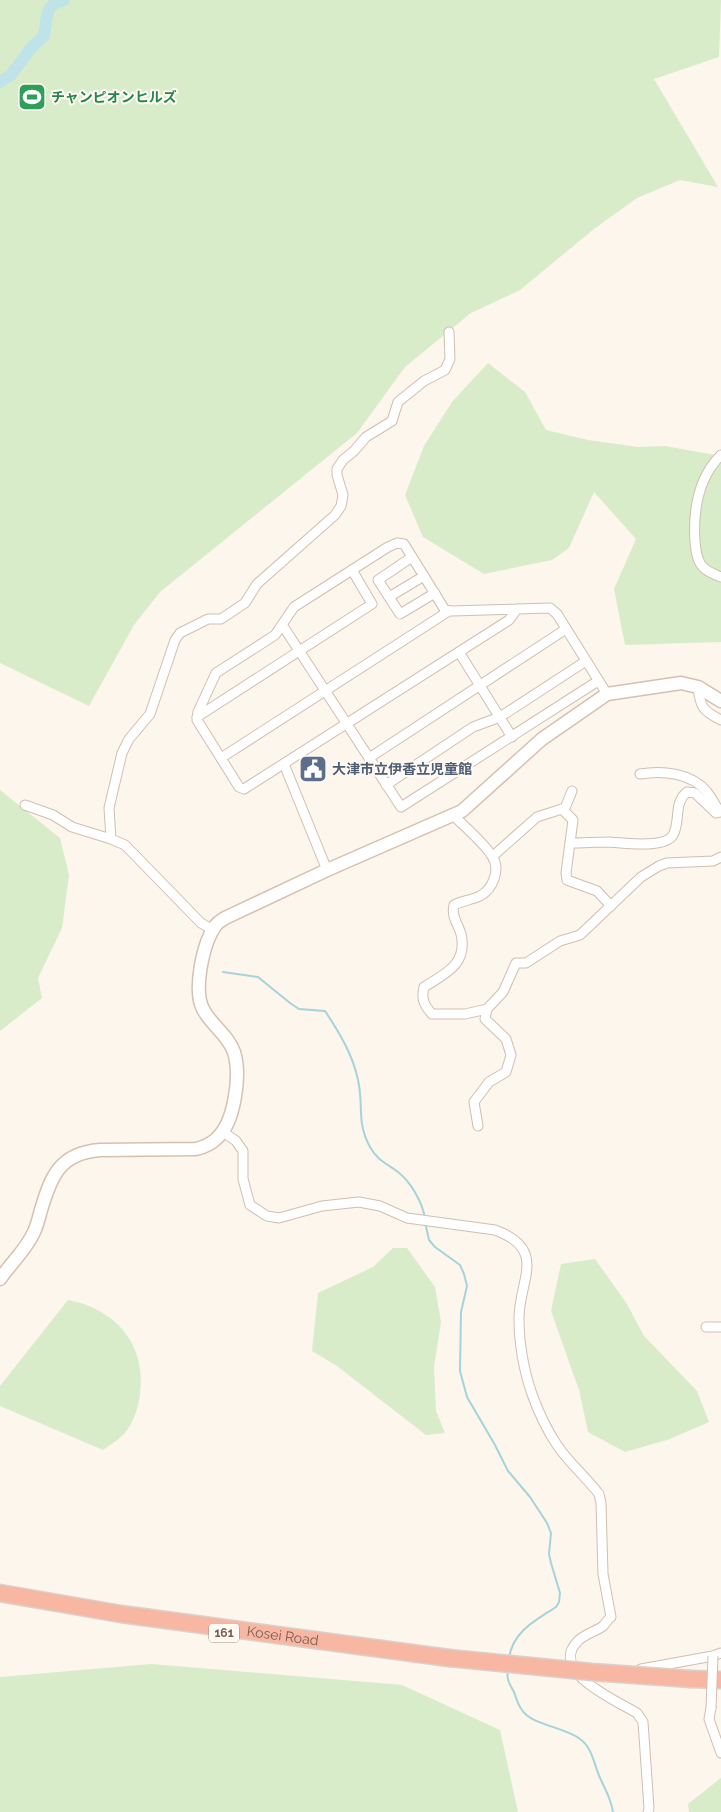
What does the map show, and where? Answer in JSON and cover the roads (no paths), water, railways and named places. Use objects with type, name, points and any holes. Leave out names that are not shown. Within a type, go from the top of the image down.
[{"type":"highway","name":"Kosei Road","points":[[0,1593],[121,1614],[449,1658],[592,1672],[721,1680]]},
{"type":"highway","name":"Kosei Road","points":[[0,1600],[122,1620],[313,1646],[449,1658]]},
{"type":"street","points":[[111,839],[109,808],[122,753],[129,739],[150,714],[175,640],[180,633],[208,619],[221,619],[245,603],[257,584],[335,515],[341,506],[343,495],[337,469],[366,437],[392,421],[398,402],[424,381],[445,370],[450,360],[449,332]]},
{"type":"street","points":[[721,455],[710,469],[702,484],[697,498],[695,513],[698,559],[704,568],[721,578]]},
{"type":"street","points":[[517,609],[509,620],[244,789],[240,787],[196,720],[216,673],[275,634],[283,626],[294,607],[397,542],[404,544],[445,610],[550,608],[557,614],[607,694]]},
{"type":"street","points":[[412,557],[378,580],[400,614],[435,593]]},
{"type":"street","points":[[197,717],[372,604],[352,570]]},
{"type":"street","points":[[389,597],[424,576]]},
{"type":"street","points":[[221,758],[449,611]]},
{"type":"street","points":[[283,626],[401,807],[598,681]]},
{"type":"street","points":[[369,758],[566,629]]},
{"type":"street","points":[[458,652],[512,737]]},
{"type":"street","points":[[386,785],[473,727],[500,717],[586,661]]},
{"type":"street","points":[[0,1279],[8,1266],[27,1245],[35,1230],[48,1187],[58,1169],[66,1160],[88,1150],[196,1149],[208,1145],[217,1138],[230,1119],[237,1078],[234,1051],[228,1039],[203,1010],[199,998],[198,985],[213,930],[217,924],[225,918],[327,870],[454,816],[471,804],[542,739],[607,694],[681,683],[698,687],[721,700]]},
{"type":"street","points":[[698,687],[699,702],[703,709],[721,720]]},
{"type":"street","points":[[284,764],[327,870]]},
{"type":"street","points":[[640,774],[655,771],[682,776],[696,782],[707,791],[720,813]]},
{"type":"street","points":[[493,856],[537,817],[565,808],[572,791]]},
{"type":"street","points":[[570,843],[659,843],[668,840],[673,835],[679,802],[687,792],[695,793],[716,813],[720,813]]},
{"type":"street","points":[[25,805],[53,815],[72,827],[125,845],[201,923],[213,930]]},
{"type":"street","points":[[562,809],[573,820],[566,873],[567,880],[597,891],[611,906]]},
{"type":"street","points":[[454,816],[493,856],[496,866],[495,877],[490,888],[481,896],[454,905],[452,912],[461,936],[461,950],[457,964],[446,974],[424,987],[422,995],[424,1006],[432,1014],[465,1014],[487,1009]]},
{"type":"street","points":[[478,1126],[474,1102],[489,1082],[506,1072],[511,1055],[506,1039],[485,1019],[487,1009],[503,992],[516,963],[526,963],[560,941],[580,935],[641,876],[667,863],[713,861],[721,857]]},
{"type":"street","points":[[226,1134],[236,1141],[242,1151],[243,1179],[250,1205],[267,1216],[279,1218],[322,1206],[359,1202],[380,1206],[407,1218],[495,1230],[506,1234],[518,1242],[524,1252],[528,1265],[520,1300],[519,1320],[526,1375],[536,1403],[557,1446],[599,1494],[601,1503],[603,1574],[611,1617],[603,1626],[577,1641],[570,1651],[569,1662],[583,1681],[637,1713],[643,1722],[648,1812]]},
{"type":"street","points":[[706,1326],[721,1327]]},
{"type":"street","points":[[569,1662],[646,1669],[717,1655],[709,1719],[721,1753]]},
{"type":"waterway","points":[[0,82],[11,75],[31,48],[44,36],[49,9],[57,2],[64,0]]},
{"type":"waterway","points":[[223,972],[258,977],[299,1009],[325,1011],[345,1044],[356,1071],[360,1089],[363,1129],[370,1147],[379,1159],[398,1172],[407,1181],[419,1199],[425,1218]]},
{"type":"waterway","points":[[425,1222],[429,1240],[435,1247],[460,1265],[467,1286],[461,1312],[460,1371],[467,1397],[508,1471],[530,1497],[547,1523],[551,1533],[549,1554],[560,1593],[559,1602],[556,1607],[533,1622],[520,1634],[511,1649],[509,1658]]},
{"type":"waterway","points":[[508,1670],[509,1682],[519,1706],[526,1715],[540,1723],[574,1735],[588,1747],[610,1799],[613,1812]]},
{"type":"place","name":"チャンピオンヒルズ","points":[[32,97]]},
{"type":"place","name":"大津市立伊香立児童館","points":[[313,769]]}]
